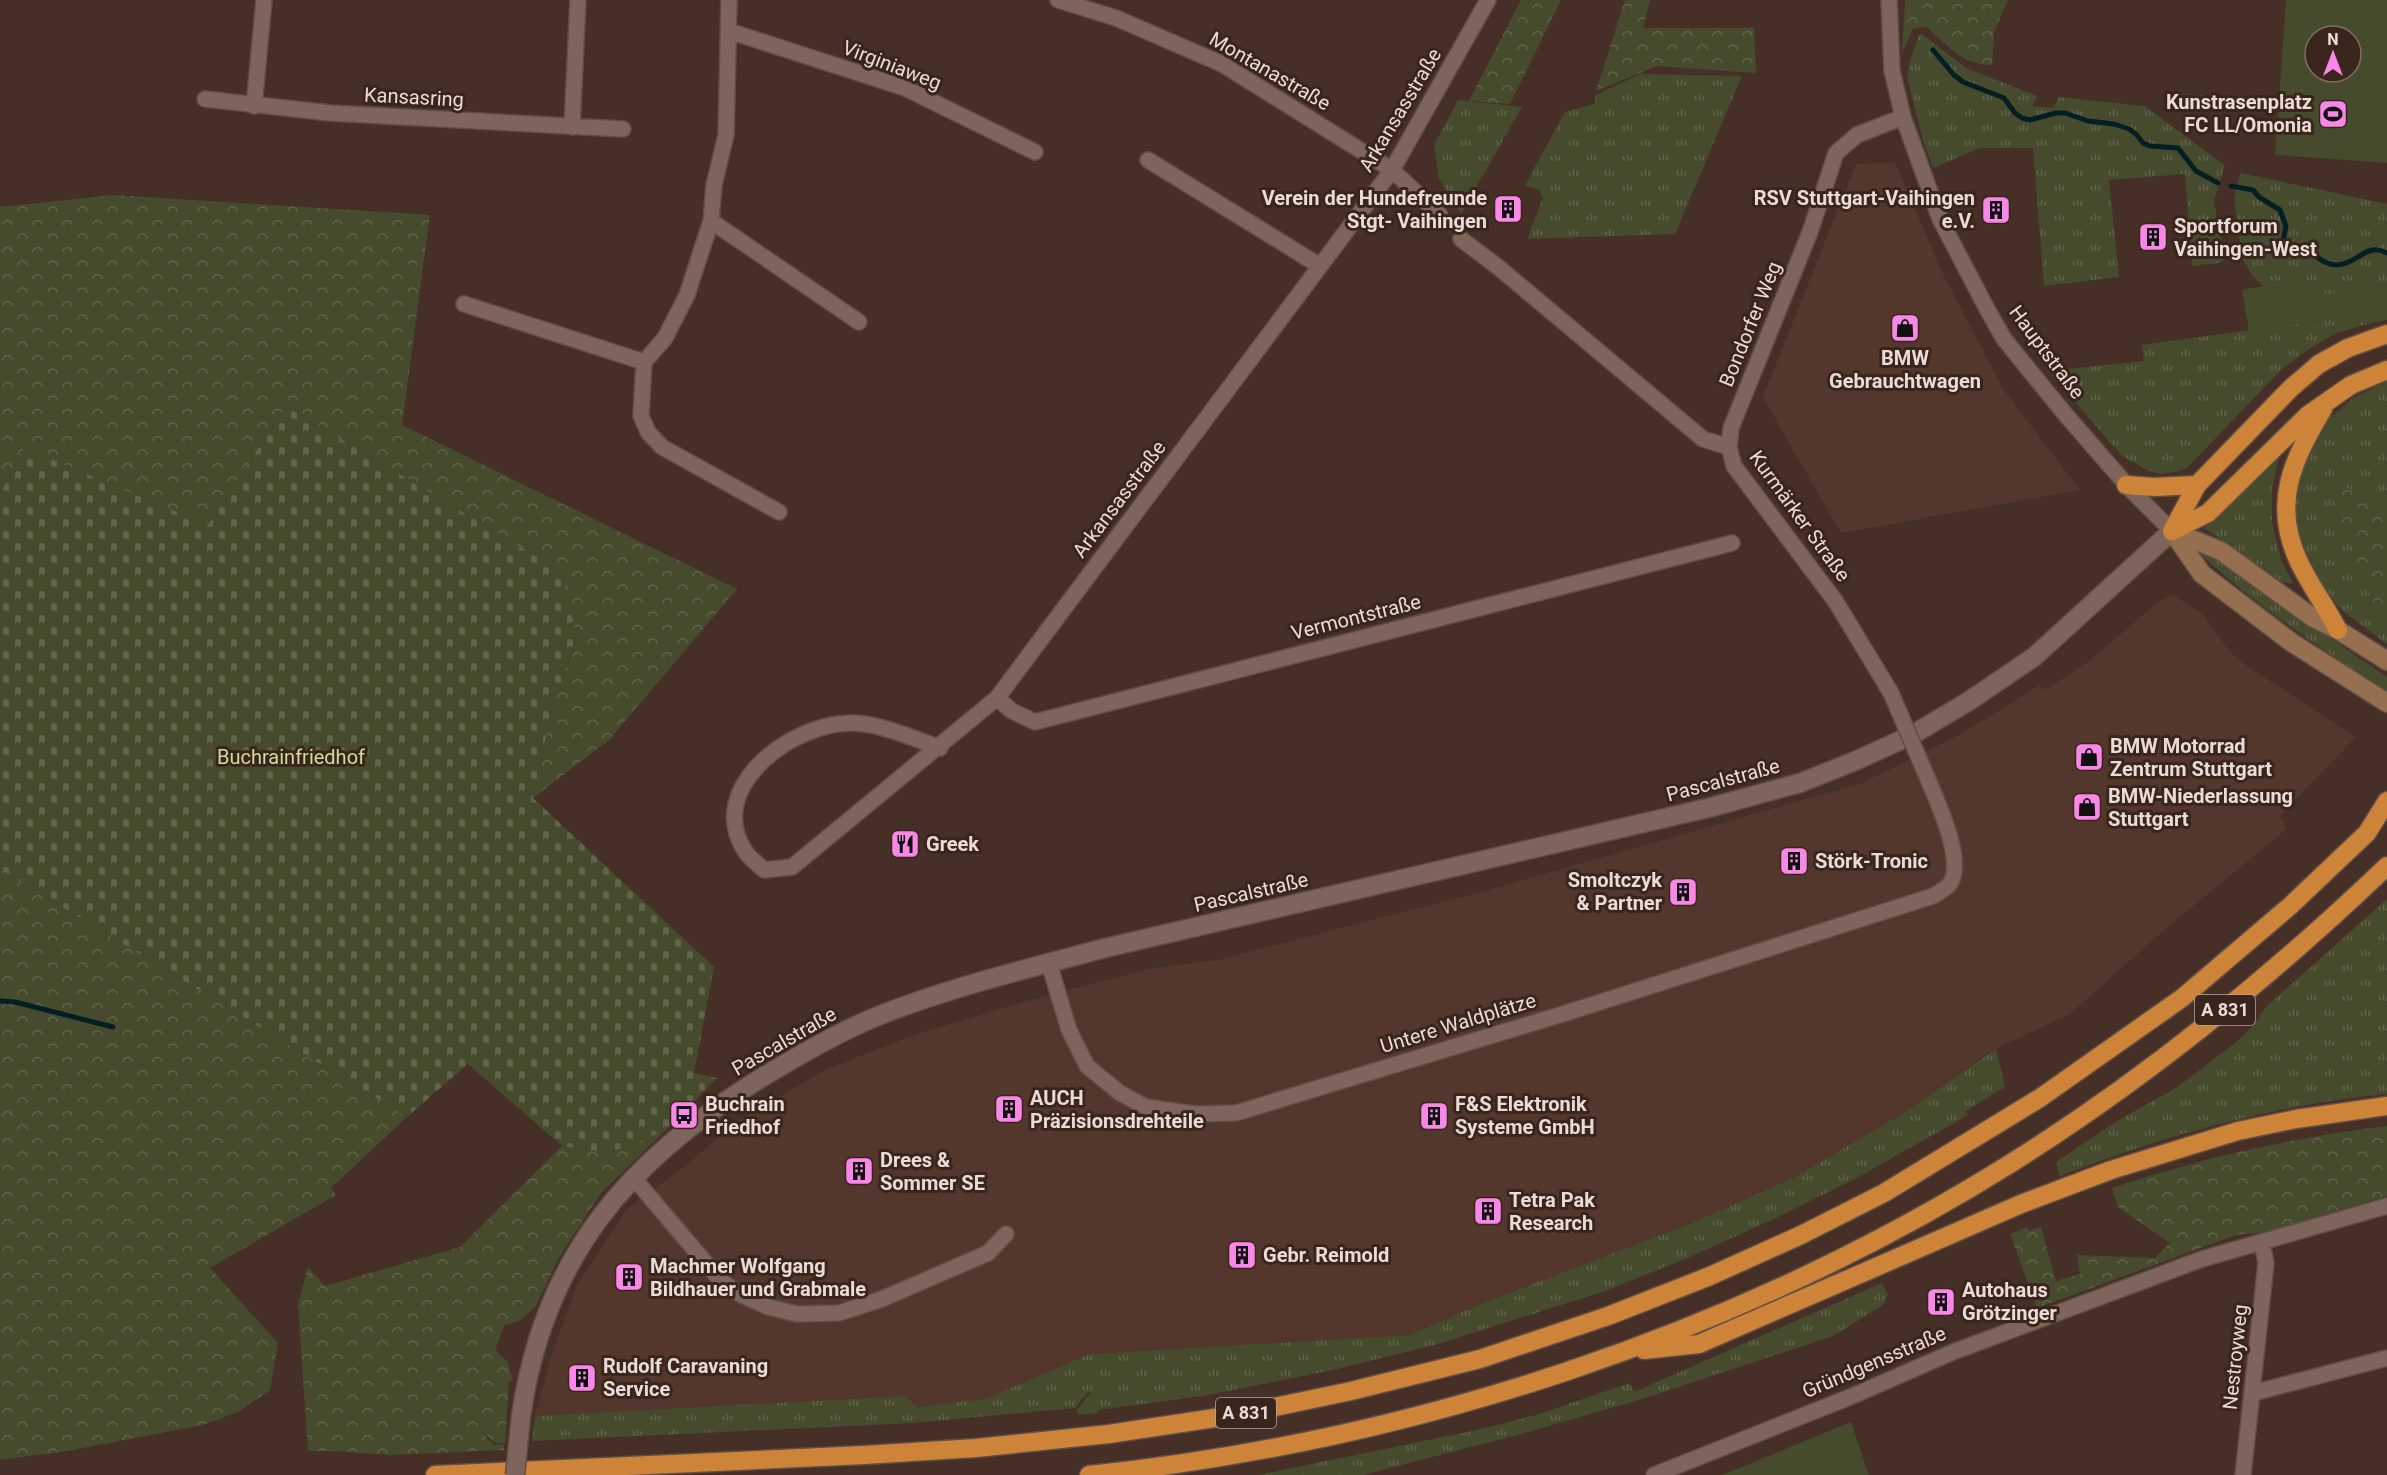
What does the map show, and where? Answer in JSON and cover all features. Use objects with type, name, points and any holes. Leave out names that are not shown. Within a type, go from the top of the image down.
[{"type":"highway","points":[[2172,531],[2197,485],[2291,388],[2319,364],[2348,348],[2387,334]]},
{"type":"highway","points":[[2172,531],[2208,513],[2308,415],[2351,385],[2387,370]]},
{"type":"highway","points":[[2327,402],[2294,461],[2288,488],[2287,517],[2298,560],[2338,630]]},
{"type":"highway","points":[[2126,484],[2154,487],[2197,485]]},
{"type":"highway","name":"A 831","points":[[435,1475],[976,1448],[1109,1434],[1241,1414],[1351,1391],[1480,1359],[1608,1316],[1710,1276],[1801,1235],[1884,1192],[2001,1124],[2182,998],[2281,913],[2367,833],[2387,801]]},
{"type":"highway","name":"A 831","points":[[1089,1475],[1305,1442],[1401,1421],[1539,1381],[1624,1352],[1768,1293],[1897,1228],[2050,1138],[2203,1028],[2330,920],[2387,866]]},
{"type":"highway","points":[[1624,1352],[1699,1344],[2021,1204],[2170,1150],[2238,1131],[2296,1119],[2387,1106]]},
{"type":"main road","name":"Hauptstraße","points":[[2172,531],[2221,551],[2312,617],[2338,630],[2387,661]]},
{"type":"main road","name":"Hauptstraße","points":[[2172,531],[2202,574],[2291,642],[2387,703]]},
{"type":"street","points":[[254,106],[264,0]]},
{"type":"street","points":[[572,127],[578,0]]},
{"type":"street","points":[[729,0],[726,135],[714,185],[711,221],[687,294],[664,338],[644,362],[641,416],[648,432],[662,447],[779,512]]},
{"type":"street","name":"Montanastraße","points":[[1058,0],[1116,18],[1222,64],[1392,170],[1440,215]]},
{"type":"street","name":"Arkansasstraße","points":[[940,747],[895,732],[855,723],[819,728],[789,742],[758,764],[740,789],[734,823],[745,851],[764,870],[792,867],[940,747],[998,698],[1392,170],[1488,0]]},
{"type":"street","name":"Hauptstraße","points":[[1889,0],[1892,71],[1902,117],[1940,219],[2004,339],[2126,484],[2172,531]]},
{"type":"street","name":"Virginiaweg","points":[[729,31],[905,88],[1035,152]]},
{"type":"street","name":"Kansasring","points":[[205,99],[330,113],[622,129]]},
{"type":"street","name":"Bondorfer Weg","points":[[1729,447],[1731,428],[1810,232],[1836,153],[1857,135],[1902,117]]},
{"type":"street","points":[[1148,160],[1320,266]]},
{"type":"street","points":[[711,221],[860,322]]},
{"type":"street","name":"Kurmärker Straße","points":[[1461,239],[1498,267],[1703,439],[1729,447],[1734,466],[1836,602],[1891,693],[1930,784],[1953,849],[1953,876],[1948,885]]},
{"type":"street","points":[[464,304],[644,362]]},
{"type":"street","name":"Pascalstraße","points":[[515,1475],[527,1377],[535,1346],[550,1302],[569,1265],[592,1229],[633,1178],[657,1154],[708,1113],[788,1062],[882,1015],[960,987],[1105,948],[1708,808],[1800,783],[1912,735],[1969,701],[2034,657],[2172,531]]},
{"type":"street","name":"Vermontstraße","points":[[998,698],[1012,711],[1035,722],[1732,543]]},
{"type":"street","name":"Untere Waldplätze","points":[[1049,963],[1069,1030],[1087,1066],[1120,1093],[1146,1107],[1195,1114],[1236,1113],[1933,896],[1948,885]]},
{"type":"street","points":[[633,1178],[721,1281],[742,1295],[768,1307],[797,1314],[840,1313],[882,1299],[988,1253],[1006,1234]]},
{"type":"street","name":"Gründgensstraße","points":[[1654,1475],[1850,1397],[1953,1352],[2202,1259],[2387,1206]]},
{"type":"street","name":"Nestroyweg","points":[[2243,1475],[2266,1263],[2262,1243]]},
{"type":"street","points":[[2253,1393],[2387,1358]]},
{"type":"shaded area","points":[[1895,162],[1942,272],[2003,389],[2080,490],[1841,533],[1763,397],[1856,164]]},
{"type":"shaded area","points":[[2171,594],[2204,615],[2229,651],[2247,666],[2356,737],[2280,816],[2287,829],[2171,924],[2070,1014],[1993,1050],[1900,1115],[1795,1177],[1692,1223],[1478,1305],[1410,1335],[1090,1354],[984,1399],[916,1407],[905,1396],[535,1416],[550,1360],[576,1287],[626,1210],[688,1164],[733,1124],[827,1069],[914,1035],[1023,1002],[1153,968],[1218,960],[1485,891],[1862,783],[1959,735],[2040,685],[2045,690],[2089,661],[2157,603]]},
{"type":"green space","points":[[1521,0],[1561,0],[1510,104],[1469,101]]},
{"type":"green space","points":[[1625,0],[1650,0],[1643,28],[1754,28],[1756,73],[1657,66],[1596,91]]},
{"type":"green space","points":[[1905,0],[2008,0],[1994,32],[1992,65],[1964,58],[1927,27],[1913,29],[1902,53]]},
{"type":"green space","name":"Kunstrasenplatz FC LL/Omonia","points":[[2286,0],[2387,0],[2387,163],[2275,155]]},
{"type":"green space","points":[[1922,34],[1966,68],[2037,96],[2032,106],[2053,108],[2059,97],[2144,106],[2225,165],[2214,201],[2224,259],[2218,263],[2192,266],[2185,174],[2109,180],[2119,277],[2044,286],[2033,148],[1980,148],[1933,168],[1923,141],[1907,76],[1919,35]]},
{"type":"green space","points":[[1640,74],[1742,76],[1675,234],[1527,239],[1543,198],[1539,190],[1525,185],[1565,112],[1594,104],[1596,95]]},
{"type":"green space","points":[[2168,94],[2208,95],[2208,106],[2168,105]]},
{"type":"green space","points":[[1458,100],[1522,107],[1461,214],[1439,179],[1434,145]]},
{"type":"green space","points":[[2240,173],[2387,204],[2387,284],[2328,295],[2263,286],[2252,275],[2242,258],[2234,199]]},
{"type":"green space","points":[[114,195],[430,215],[402,425],[737,589],[609,740],[533,798],[553,703],[577,639],[561,571],[286,406],[208,526],[24,449],[0,494],[0,207]]},
{"type":"green space","points":[[2387,284],[2387,320],[2371,323],[2330,319],[2249,331],[2242,290],[2263,286],[2328,294]]},
{"type":"green space","points":[[2330,319],[2371,323],[2337,333],[2309,349],[2282,369],[2187,468],[2176,472],[2161,474],[2149,471],[2122,456],[2048,371],[2144,361],[2142,345]]},
{"type":"green space","points":[[2387,381],[2387,503],[2327,481],[2378,616],[2387,623],[2387,644],[2344,612],[2320,587],[2311,573],[2296,533],[2294,504],[2298,476],[2325,422],[2353,398]]},
{"type":"green space","name":"Buchrainfriedhof","points":[[286,406],[561,571],[577,638],[553,704],[533,798],[714,967],[694,1073],[717,1078],[665,1131],[606,1154],[562,1146],[468,1064],[407,1117],[0,869],[0,494],[24,448],[208,525]]},
{"type":"green space","points":[[2281,449],[2272,489],[2272,522],[2281,560],[2292,581],[2291,584],[2281,581],[2204,528]]},
{"type":"green space","points":[[2327,481],[2387,503],[2387,623],[2378,616]]},
{"type":"green space","points":[[2204,551],[2387,677],[2387,691],[2267,610],[2200,554]]},
{"type":"green space","points":[[0,869],[407,1117],[331,1188],[336,1195],[210,1268],[278,1343],[270,1390],[238,1412],[203,1425],[67,1451],[0,1460]]},
{"type":"green space","points":[[2387,899],[2387,1094],[2303,1106],[2220,1124],[2140,1147],[2060,1176],[2056,1162],[2117,1121],[2176,1088],[2234,1044],[2253,1026],[2267,1006]]},
{"type":"green space","points":[[1996,1049],[2005,1087],[1966,1111],[1968,1115],[1853,1180],[1690,1257],[1605,1291],[1435,1345],[1333,1370],[1203,1396],[1098,1410],[1098,1413],[1078,1415],[1077,1410],[1090,1393],[1088,1392],[1075,1408],[913,1423],[532,1441],[535,1416],[905,1396],[917,1407],[984,1399],[1090,1354],[1410,1335],[1478,1305],[1692,1223],[1795,1177],[1900,1115]]},
{"type":"green space","points":[[2387,1126],[2387,1196],[2265,1232],[2236,1235],[2037,1308],[2010,1234],[2027,1227],[2028,1231],[2041,1227],[2056,1281],[2080,1274],[2077,1255],[2155,1258],[2170,1243],[2118,1207],[2112,1188],[2179,1167],[2248,1150],[2317,1136]]},
{"type":"green space","points":[[665,1131],[601,1193],[558,1259],[536,1306],[521,1320],[504,1326],[495,1350],[507,1361],[513,1381],[509,1382],[505,1443],[496,1443],[480,1430],[494,1445],[504,1444],[504,1450],[391,1455],[308,1451],[298,1305],[308,1267],[325,1286],[460,1247],[562,1146],[606,1154]]},
{"type":"green space","points":[[1882,1283],[1888,1295],[1883,1305],[1833,1336],[1642,1399],[1521,1434],[1363,1475],[1258,1475],[1477,1430],[1536,1415],[1630,1383],[1634,1392]]},
{"type":"green space","points":[[1851,1422],[1869,1475],[1722,1475]]},
{"type":"waterway","points":[[1933,50],[1963,82],[2004,98],[2015,113],[2022,118],[2030,120],[2065,113],[2088,121],[2114,124],[2129,129],[2143,143],[2150,146],[2178,148],[2196,171],[2218,183]]},
{"type":"waterway","points":[[2231,186],[2253,190],[2259,197],[2280,210],[2286,226],[2282,246],[2288,252],[2308,252],[2333,265],[2352,261],[2368,251],[2379,250],[2387,253]]},
{"type":"waterway","points":[[0,1001],[15,1002],[113,1027]]},
{"type":"place","name":"Kunstrasenplatz FC LL/Omonia","points":[[2333,114]]},
{"type":"place","name":"Verein der Hundefreunde Stgt- Vaihingen","points":[[1508,209]]},
{"type":"place","name":"RSV Stuttgart-Vaihingen e.V.","points":[[1996,210]]},
{"type":"place","name":"Sportforum Vaihingen-West","points":[[2153,237]]},
{"type":"place","name":"BMW Gebrauchtwagen","points":[[1905,328]]},
{"type":"place","name":"BMW Motorrad Zentrum Stuttgart","points":[[2089,757]]},
{"type":"place","name":"BMW-Niederlassung Stuttgart","points":[[2087,807]]},
{"type":"place","name":"Greek","points":[[905,844]]},
{"type":"place","name":"Störk-Tronic","points":[[1794,861]]},
{"type":"place","name":"Smoltczyk & Partner","points":[[1683,892]]},
{"type":"place","name":"AUCH Präzisionsdrehteile","points":[[1009,1109]]},
{"type":"place","name":"Buchrain Friedhof","points":[[684,1115]]},
{"type":"place","name":"F&S Elektronik Systeme GmbH","points":[[1434,1116]]},
{"type":"place","name":"Drees & Sommer SE","points":[[859,1171]]},
{"type":"place","name":"Tetra Pak Research","points":[[1488,1211]]},
{"type":"place","name":"Gebr. Reimold","points":[[1242,1255]]},
{"type":"place","name":"Machmer Wolfgang Bildhauer und Grabmale","points":[[629,1277]]},
{"type":"place","name":"Autohaus Grötzinger","points":[[1941,1302]]},
{"type":"place","name":"Rudolf Caravaning Service","points":[[582,1378]]}]
